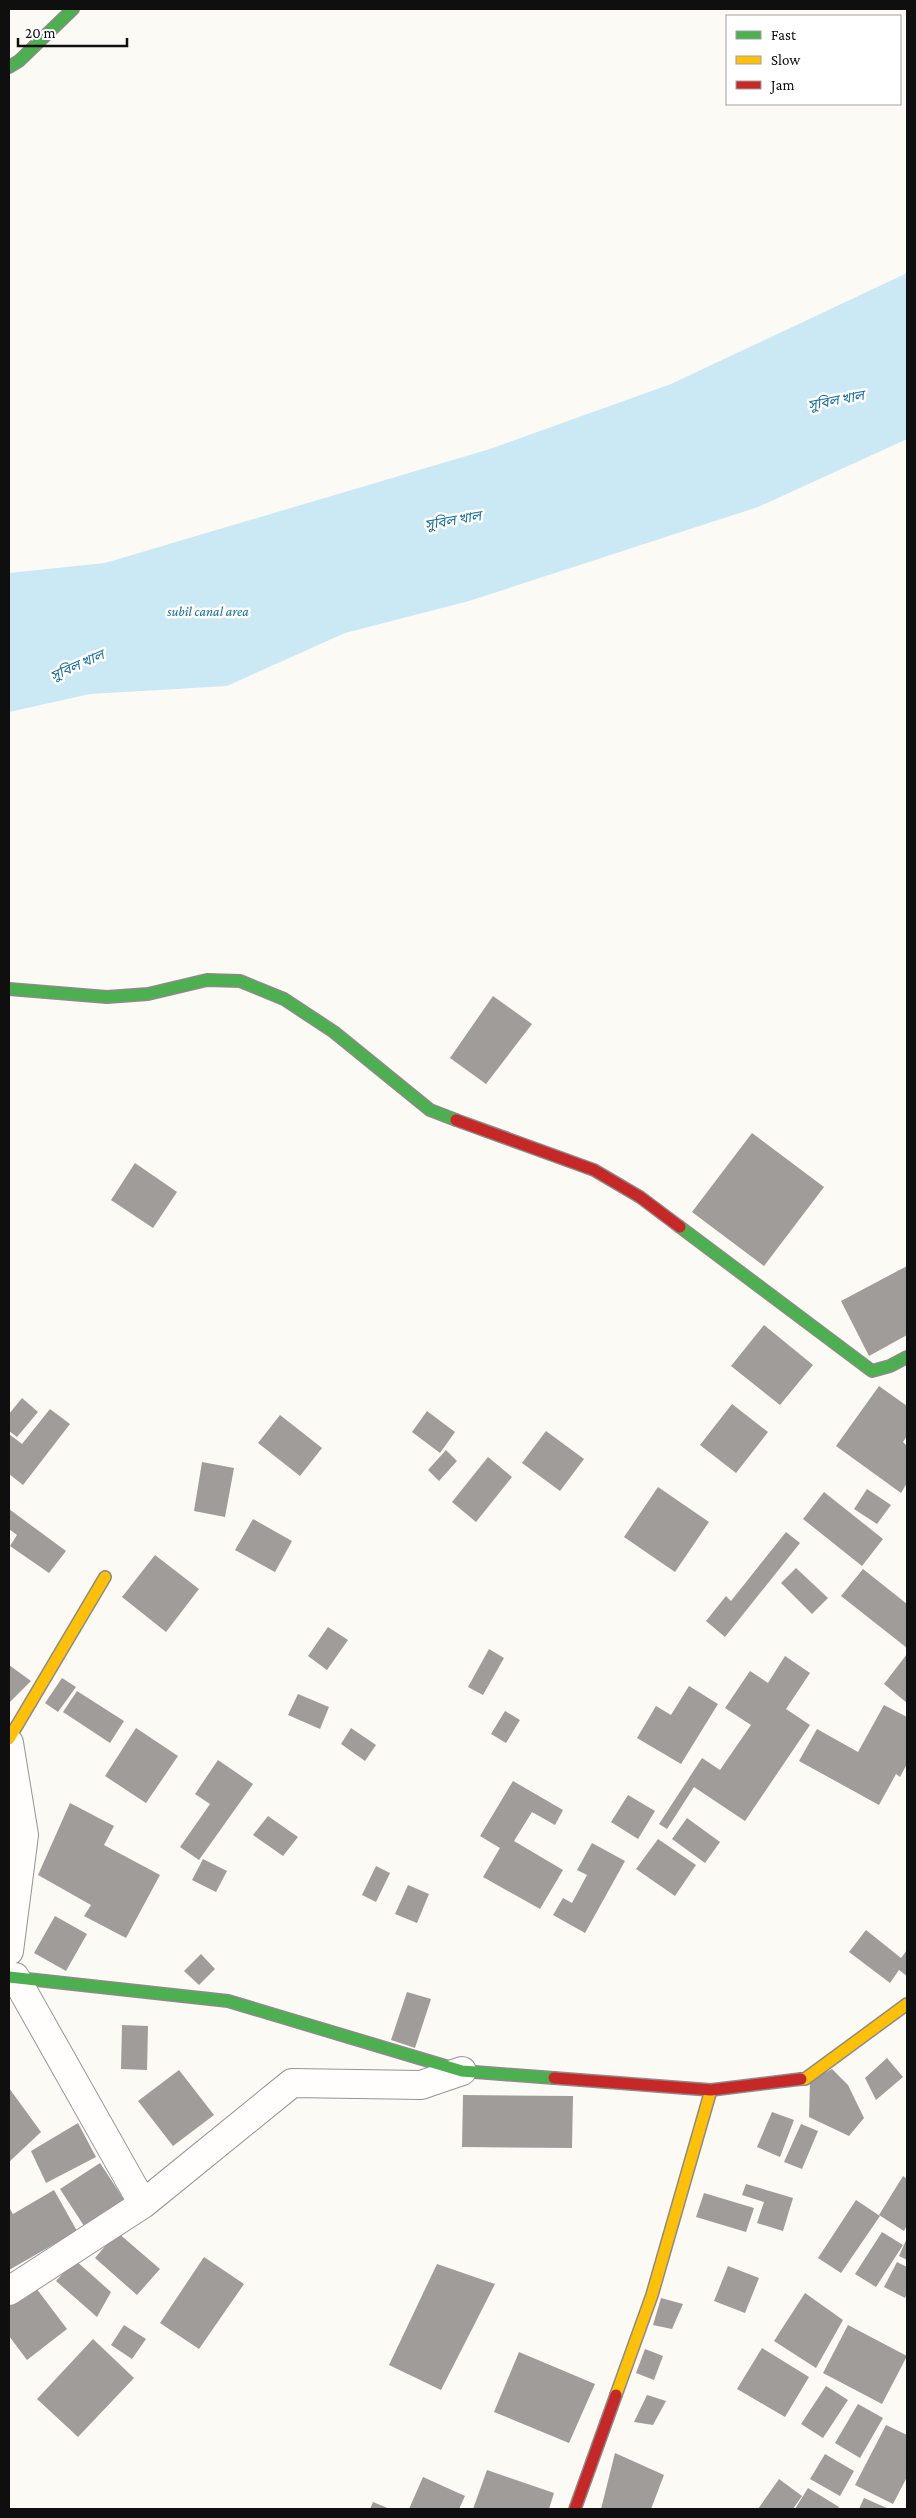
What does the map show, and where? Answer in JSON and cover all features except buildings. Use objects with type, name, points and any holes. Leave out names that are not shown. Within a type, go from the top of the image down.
[{"type":"street","points":[[9,66],[19,61],[73,9]]},
{"type":"street","points":[[9,989],[107,997],[148,994],[207,980],[240,981],[275,995],[334,1032],[430,1110],[594,1170],[640,1197],[872,1370],[890,1366],[907,1356]]},
{"type":"street","points":[[9,1739],[105,1577]]},
{"type":"street","points":[[9,1743],[24,1835],[9,1951]]},
{"type":"street","points":[[12,1977],[228,2001],[299,2024],[462,2070],[711,2090],[805,2079],[907,2004]]},
{"type":"street","points":[[12,1977],[144,2204]]},
{"type":"street","points":[[9,2291],[144,2204],[292,2083],[421,2085],[462,2070]]},
{"type":"street","points":[[575,2509],[652,2295],[711,2090]]},
{"type":"water","name":"subil canal area","points":[[907,273],[907,439],[758,507],[469,601],[345,633],[227,686],[90,694],[9,712],[9,573],[105,563],[490,449],[671,384]]},
{"type":"traffic: fast","points":[[9,67],[19,61],[73,9]]},
{"type":"traffic: fast","points":[[9,989],[107,997],[148,994],[207,980],[240,981],[284,999],[334,1032],[430,1110],[456,1120]]},
{"type":"traffic: fast","points":[[680,1227],[872,1371],[890,1366],[907,1357]]},
{"type":"traffic: fast","points":[[9,1977],[228,2001],[462,2071],[554,2078]]},
{"type":"traffic: slow","points":[[9,1739],[105,1577]]},
{"type":"traffic: slow","points":[[801,2079],[805,2079],[907,2004]]},
{"type":"traffic: slow","points":[[616,2395],[652,2295],[711,2090]]},
{"type":"traffic: jam","points":[[456,1120],[594,1170],[640,1197],[680,1227]]},
{"type":"traffic: jam","points":[[554,2078],[711,2090],[801,2079]]},
{"type":"traffic: jam","points":[[575,2509],[616,2395]]},
{"type":"water label","name":"সুবিল খাল","points":[[836,400]]},
{"type":"water label","name":"সুবিল খাল","points":[[453,520]]},
{"type":"water label","name":"সুবিল খাল","points":[[77,665]]}]
